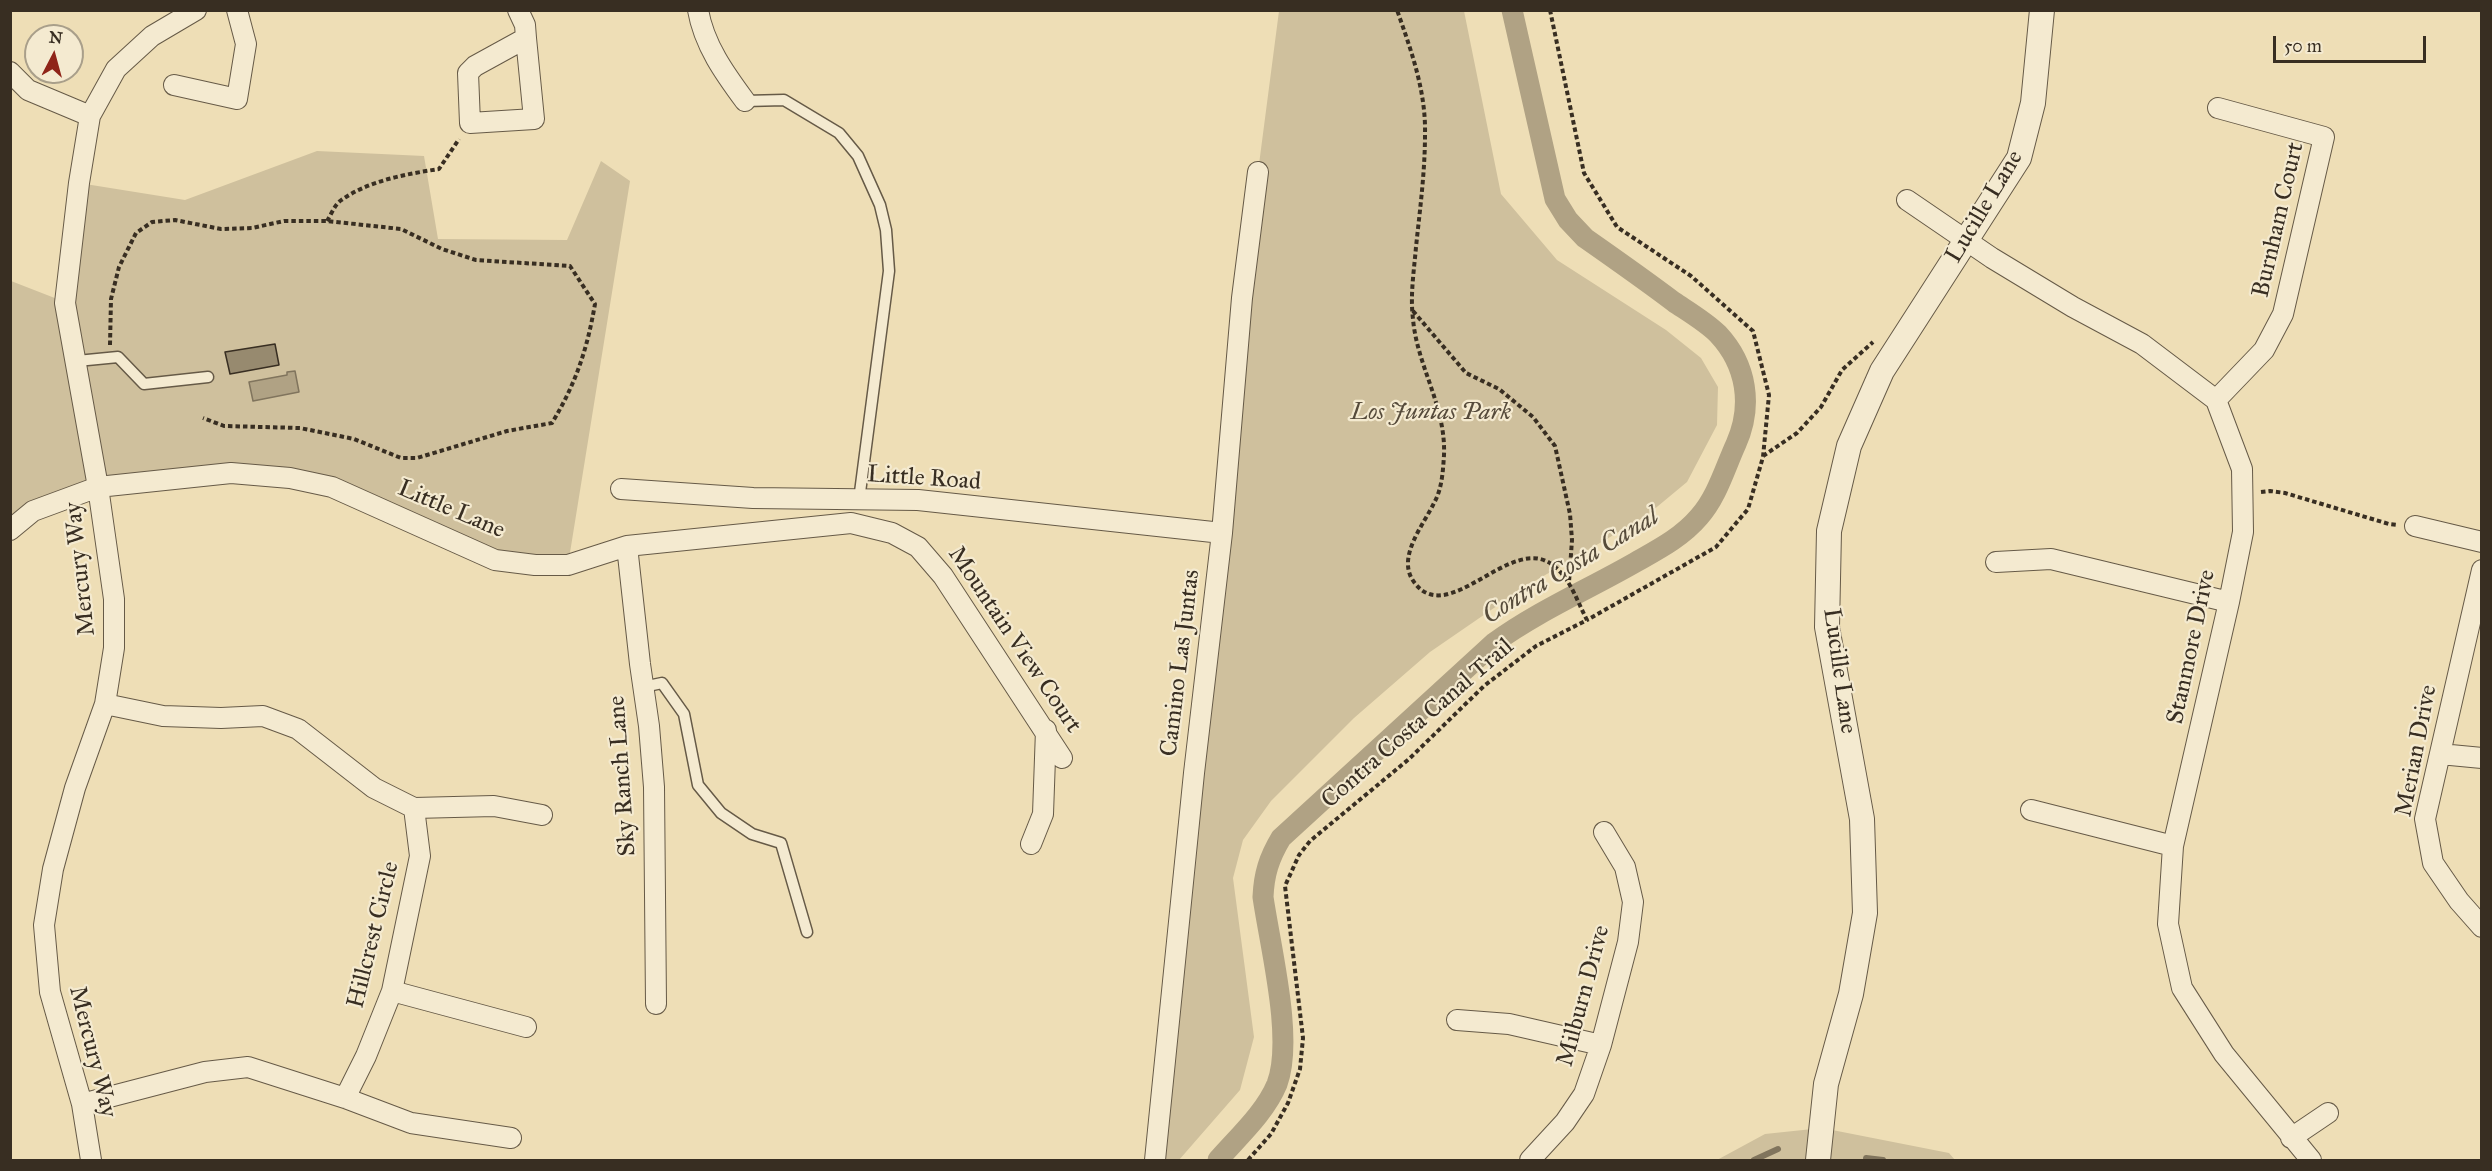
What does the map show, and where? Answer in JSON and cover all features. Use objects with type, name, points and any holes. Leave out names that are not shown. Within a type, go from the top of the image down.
[{"type":"street","name":"Mercury Way","points":[[90,1161],[82,1104],[50,992],[44,925],[56,857],[75,788],[105,704],[114,648],[114,598],[98,487],[65,303],[79,183],[90,116],[116,69],[152,36],[196,10]]},
{"type":"street","points":[[174,85],[237,99],[246,44],[237,10]]},
{"type":"street","points":[[518,10],[525,25],[534,119],[470,123],[468,74],[475,66],[526,38]]},
{"type":"street","points":[[698,10],[700,24],[720,67],[746,101]]},
{"type":"street","name":"Lucille Lane","points":[[1818,1161],[1826,1084],[1851,994],[1865,913],[1862,819],[1827,627],[1829,531],[1849,446],[1882,371],[2019,158],[2033,103],[2042,10]]},
{"type":"street","points":[[10,72],[28,90],[90,116]]},
{"type":"street","name":"Burnham Court","points":[[2216,400],[2264,350],[2283,314],[2324,136],[2218,108]]},
{"type":"street","name":"Camino Las Juntas","points":[[1155,1161],[1194,773],[1222,533],[1242,298],[1258,171]]},
{"type":"street","points":[[1907,200],[2073,307],[2142,344],[2216,400]]},
{"type":"street","name":"Stanmore Drive","points":[[2216,400],[2242,469],[2243,532],[2173,846],[2168,924],[2182,988],[2224,1054],[2311,1161]]},
{"type":"street","name":"Little Lane","points":[[10,530],[33,511],[98,487],[231,473],[290,478],[332,487],[495,560],[535,565],[568,565],[627,546],[851,523],[892,533]]},
{"type":"street","name":"Little Road","points":[[621,489],[753,498],[918,500],[1222,533]]},
{"type":"street","points":[[2415,526],[2481,542]]},
{"type":"street","name":"Mountain View Court","points":[[892,533],[918,547],[943,576],[1046,730],[1062,758]]},
{"type":"street","name":"Sky Ranch Lane","points":[[627,546],[649,726],[654,787],[657,1004]]},
{"type":"street","points":[[1996,562],[2051,559],[2229,603]]},
{"type":"street","name":"Merian Drive","points":[[2481,570],[2425,819],[2433,863],[2459,901],[2481,927]]},
{"type":"street","points":[[105,704],[163,716],[221,718],[263,716],[297,729],[374,788],[414,808],[494,806],[542,815]]},
{"type":"street","points":[[1031,844],[1043,813],[1046,730]]},
{"type":"street","points":[[2440,754],[2481,758]]},
{"type":"street","name":"Hillcrest Circle","points":[[345,1098],[366,1056],[392,991],[420,856],[414,808]]},
{"type":"street","points":[[2031,810],[2173,846]]},
{"type":"street","name":"Milburn Drive","points":[[1530,1161],[1565,1122],[1584,1094],[1601,1045],[1628,942],[1633,902],[1625,867],[1604,832]]},
{"type":"street","points":[[392,991],[526,1027]]},
{"type":"street","points":[[1457,1020],[1509,1024],[1601,1045]]},
{"type":"street","points":[[82,1104],[205,1072],[248,1067],[345,1098],[411,1123],[511,1138]]},
{"type":"street","points":[[2291,1138],[2328,1113]]},
{"type":"lane","points":[[746,101],[784,100],[839,133],[858,156],[880,205],[886,230],[889,271],[859,500]]},
{"type":"lane","points":[[77,361],[118,357],[144,384],[208,377]]},
{"type":"lane","points":[[643,687],[662,683],[684,714],[698,785],[721,813],[752,834],[782,843],[807,932]]},
{"type":"path","points":[[1397,10],[1415,62],[1425,131],[1424,176],[1412,287],[1415,344],[1436,398],[1444,441],[1442,482],[1435,503],[1423,520],[1411,548],[1409,569],[1411,577],[1425,592],[1447,595],[1518,560],[1532,558],[1553,564],[1570,584],[1587,620]]},
{"type":"path","name":"Contra Costa Canal Trail","points":[[1248,1161],[1277,1124],[1288,1103],[1300,1070],[1303,1038],[1285,886],[1299,855],[1310,841],[1409,759],[1484,686],[1536,646],[1716,547],[1748,508],[1763,457],[1769,395],[1753,331],[1691,276],[1617,227],[1584,173],[1550,10]]},
{"type":"path","points":[[327,221],[338,202],[366,188],[400,176],[438,169],[470,123]]},
{"type":"path","points":[[110,358],[111,299],[119,267],[136,233],[152,222],[176,220],[221,229],[252,228],[284,221],[327,221],[401,229],[442,249],[476,260],[570,266],[595,304],[588,344],[566,399],[552,423],[507,431],[417,458],[401,458],[354,440],[300,428],[224,426],[203,418]]},
{"type":"path","points":[[1412,311],[1466,373],[1499,389],[1533,417],[1556,446],[1570,514],[1572,540],[1570,584]]},
{"type":"path","points":[[1763,457],[1797,433],[1821,407],[1842,370],[1875,341]]},
{"type":"path","points":[[2242,495],[2270,491],[2285,493],[2390,525],[2415,526]]},
{"type":"green space","name":"Los Juntas Park","points":[[1279,11],[1464,11],[1501,194],[1557,260],[1666,330],[1701,358],[1718,387],[1717,425],[1687,482],[1646,516],[1523,588],[1430,652],[1354,718],[1271,801],[1243,840],[1233,878],[1254,1037],[1240,1090],[1179,1160],[1155,1160],[1258,172]]},
{"type":"green space","points":[[317,151],[424,156],[438,239],[567,240],[601,161],[630,181],[568,565],[535,565],[290,478],[98,487],[11,530],[11,281],[65,302],[79,183],[185,200]]},
{"type":"green space","points":[[1822,1128],[1949,1153],[1955,1160],[1717,1160],[1765,1134]]},
{"type":"shaded area","points":[[295,371],[299,392],[253,401],[249,382],[287,375],[287,372]]},
{"type":"building","points":[[275,344],[279,365],[230,374],[225,352]]},
{"type":"waterway","name":"Contra Costa Canal","points":[[1218,1160],[1266,1105],[1277,1084],[1282,1065],[1282,1018],[1263,897],[1268,866],[1281,838],[1494,643],[1546,610],[1618,572],[1685,531],[1711,501],[1741,430],[1745,401],[1744,386],[1741,372],[1728,346],[1703,321],[1585,238],[1568,220],[1555,199],[1512,10]]},
{"type":"waterway","points":[[1754,1160],[1778,1149]]},
{"type":"waterway","points":[[1866,1158],[1883,1160]]}]
